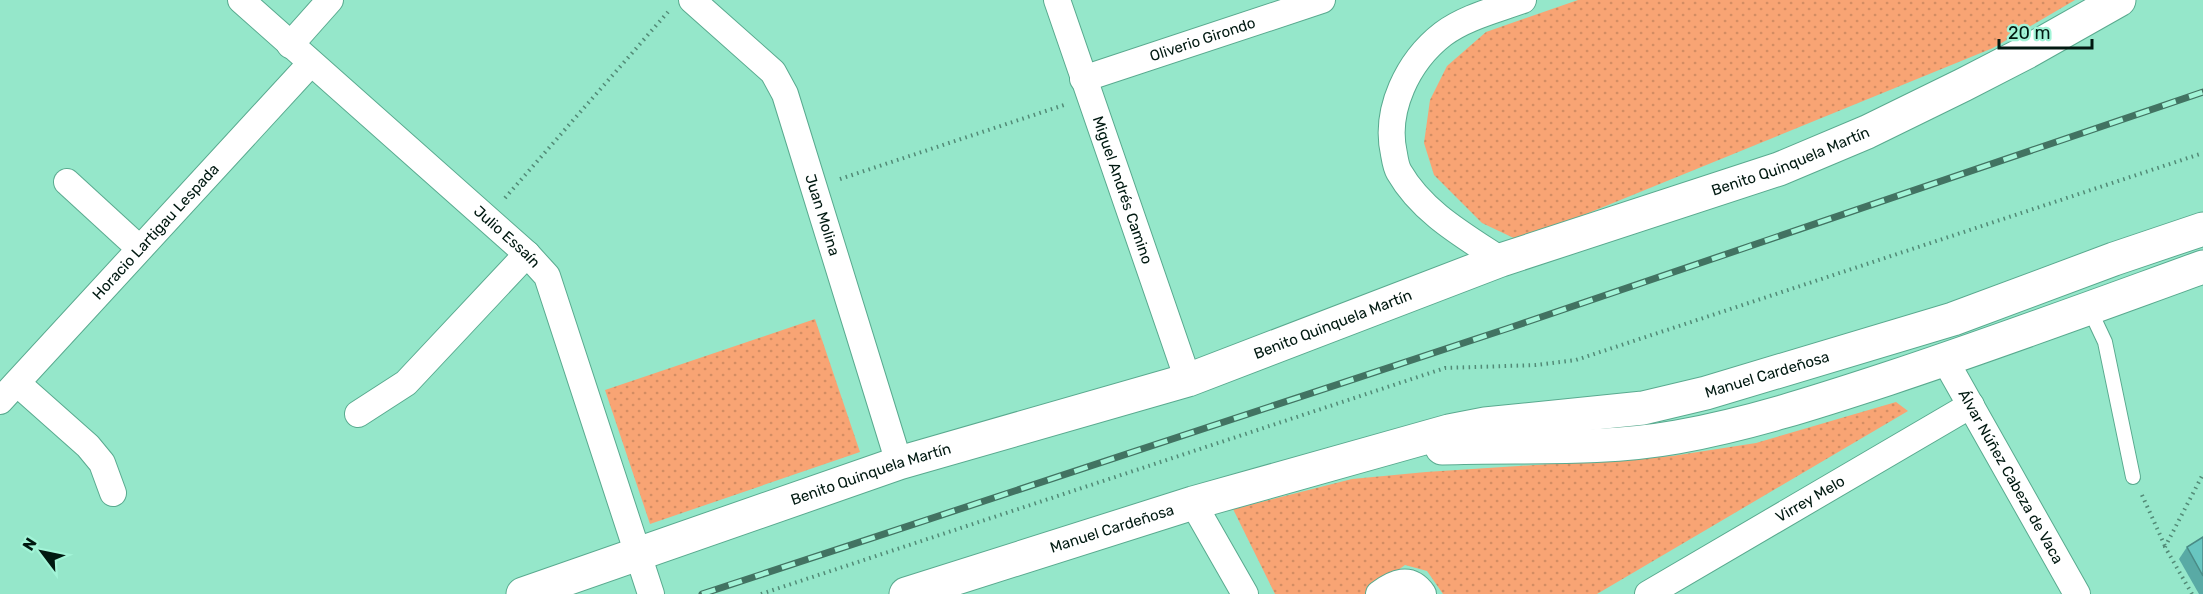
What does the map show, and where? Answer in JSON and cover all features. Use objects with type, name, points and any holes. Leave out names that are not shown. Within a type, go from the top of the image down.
[{"type":"main road","name":"Benito Quinquela Martín","points":[[523,594],[898,463],[1188,380],[1501,260],[1779,168],[1867,132],[2027,52],[2119,0]]},
{"type":"main road","name":"Manuel Cardeñosa","points":[[906,594],[1193,503],[1449,432],[1485,424],[1643,408],[1706,393],[1953,319],[2103,263],[2203,229]]},
{"type":"main road","name":"Manuel Cardeñosa","points":[[1319,468],[1443,448],[1586,447],[1677,437],[1786,412],[1945,360],[2203,267]]},
{"type":"street","name":"Julio Essaín","points":[[241,0],[486,220],[527,254],[547,276],[651,594]]},
{"type":"street","points":[[290,45],[330,0]]},
{"type":"street","name":"Miguel Andrés Camino","points":[[1057,0],[1188,380]]},
{"type":"street","name":"Oliverio Girondo","points":[[1086,88],[1322,0]]},
{"type":"street","points":[[1501,260],[1444,222],[1418,198],[1397,170],[1390,140],[1393,112],[1399,93],[1417,60],[1443,34],[1467,20],[1523,0]]},
{"type":"street","name":"Juan Molina","points":[[682,4],[772,72],[780,82],[898,463]]},
{"type":"street","name":"Horacio Lartigau Lespada","points":[[8,392],[311,63]]},
{"type":"street","points":[[67,182],[139,248]]},
{"type":"street","points":[[358,414],[406,383],[527,254]]},
{"type":"street","name":"Álvar Núñez Cabeza de Vaca","points":[[1945,360],[2077,594]]},
{"type":"street","points":[[8,392],[88,446],[102,463],[113,493]]},
{"type":"street","name":"Virrey Melo","points":[[1648,594],[1971,405]]},
{"type":"street","points":[[1193,503],[1245,594]]},
{"type":"street","points":[[1379,594],[1394,583],[1409,582],[1423,594]]},
{"type":"lane","points":[[2089,308],[2105,342],[2133,477]]},
{"type":"path","points":[[486,220],[682,4]]},
{"type":"path","points":[[814,188],[1086,88]]},
{"type":"path","points":[[761,594],[1445,368],[1536,365],[1576,360],[2203,153]]},
{"type":"path","points":[[2165,547],[2203,474]]},
{"type":"path","points":[[2133,477],[2165,547],[2192,594]]},
{"type":"shaded area","points":[[1578,0],[2075,0],[1993,48],[1520,241],[1482,223],[1434,175],[1424,143],[1430,100],[1447,66],[1486,32]]},
{"type":"shaded area","points":[[815,319],[860,452],[650,524],[605,390]]},
{"type":"shaded area","points":[[1896,402],[1908,411],[1597,594],[1443,594],[1427,571],[1405,565],[1365,594],[1275,594],[1233,509],[1352,479],[1672,456],[1756,443]]},
{"type":"building","points":[[2203,537],[2203,576],[2187,547]]},
{"type":"railway","points":[[702,594],[1512,327],[2203,92]]}]
